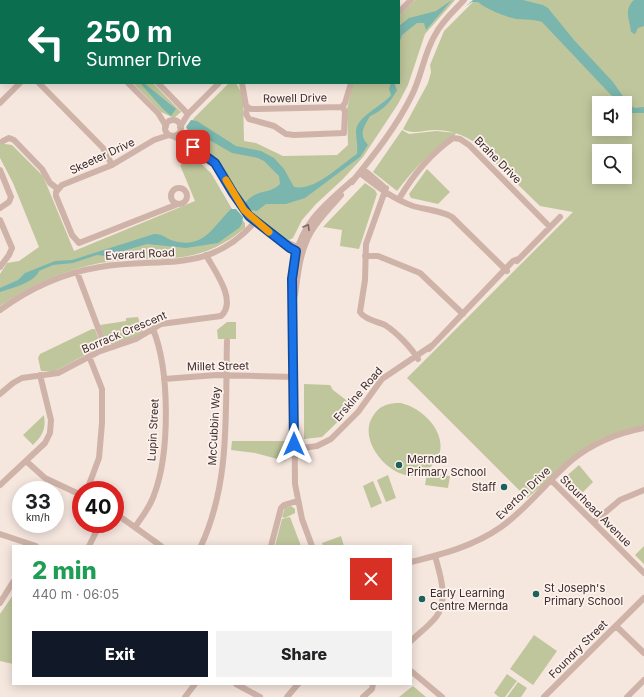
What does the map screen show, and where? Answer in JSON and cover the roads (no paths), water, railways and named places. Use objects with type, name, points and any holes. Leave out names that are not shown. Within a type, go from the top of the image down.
[{"type":"street","points":[[400,11],[411,0]]},
{"type":"street","points":[[312,545],[297,501],[295,484],[294,305],[292,279],[299,249],[305,229],[317,213],[353,180],[384,141],[412,96],[422,72],[430,44],[438,28],[464,0]]},
{"type":"street","points":[[0,103],[19,84]]},
{"type":"street","points":[[40,84],[103,148],[112,164]]},
{"type":"street","points":[[129,84],[158,113],[171,136],[189,144],[215,163],[239,204],[255,222],[276,238],[299,249]]},
{"type":"street","points":[[159,84],[188,114]]},
{"type":"street","points":[[171,136],[179,133],[180,128],[188,114],[218,84]]},
{"type":"street","name":"Rowell Drive","points":[[242,84],[247,107],[257,109],[343,106],[351,84]]},
{"type":"street","points":[[247,107],[246,114],[248,119],[274,126],[286,134],[294,135],[344,133],[345,112],[343,106]]},
{"type":"street","points":[[158,113],[174,121],[180,128],[189,144]]},
{"type":"street","points":[[165,127],[169,122],[188,114]]},
{"type":"street","name":"Skeeter Drive","points":[[154,140],[165,127]]},
{"type":"street","name":"Skeeter Drive","points":[[58,189],[62,185],[112,164],[154,140],[171,136]]},
{"type":"street","points":[[4,141],[9,138],[14,140],[45,172],[50,183],[58,189],[56,196],[72,235],[79,243],[164,208],[183,202],[186,198],[186,193],[178,188],[174,190],[171,193],[171,198],[168,205],[164,208]]},
{"type":"street","name":"Brahe Drive","points":[[399,199],[412,178],[429,158],[453,138],[460,139],[469,144],[550,227]]},
{"type":"street","points":[[0,170],[11,194],[11,199],[0,208]]},
{"type":"street","points":[[361,171],[399,199],[412,205],[446,213],[452,217],[506,270]]},
{"type":"street","points":[[385,190],[368,235],[365,256],[365,280],[360,310],[361,314],[388,327],[417,357]]},
{"type":"street","points":[[171,198],[178,204]]},
{"type":"street","name":"Erskine Road","points":[[294,446],[312,447],[322,445],[331,438],[358,412],[382,379],[400,366],[417,357],[431,346],[560,217]]},
{"type":"street","points":[[0,220],[12,248],[9,255],[0,267]]},
{"type":"street","name":"Everard Road","points":[[0,310],[40,286],[77,272],[123,264],[182,262],[206,255],[229,244],[255,222]]},
{"type":"street","name":"Borrack Crescent","points":[[0,394],[16,380],[27,376],[58,373],[89,356],[136,340],[153,329],[167,323],[216,317],[224,313],[226,308],[226,292],[206,255]]},
{"type":"street","points":[[365,256],[378,256],[420,273],[463,314]]},
{"type":"street","points":[[77,272],[106,349]]},
{"type":"street","name":"Lupin Street","points":[[135,527],[152,500],[160,474],[165,430],[164,378],[159,346],[153,329]]},
{"type":"street","name":"McCubbin Way","points":[[200,545],[217,499],[223,467],[226,434],[227,341]]},
{"type":"street","points":[[89,356],[100,380],[102,389],[102,423],[99,458],[90,481]]},
{"type":"street","points":[[0,484],[45,443],[50,433],[51,420],[40,375]]},
{"type":"street","name":"Millet Street","points":[[164,378],[227,375],[294,375]]},
{"type":"street","name":"Everton Drive","points":[[412,562],[468,546],[490,535],[514,517],[572,460],[590,448],[616,435],[644,428]]},
{"type":"street","points":[[26,461],[45,478],[72,491]]},
{"type":"street","name":"Stourhead Avenue","points":[[551,480],[644,573]]},
{"type":"street","points":[[594,522],[620,500],[644,490]]},
{"type":"street","points":[[271,545],[281,508],[284,505],[297,501]]},
{"type":"street","points":[[124,519],[160,545]]},
{"type":"street","points":[[90,545],[96,533]]},
{"type":"street","points":[[0,534],[33,545]]},
{"type":"street","points":[[412,640],[436,617],[439,611],[442,584],[435,556]]},
{"type":"street","points":[[0,603],[12,584]]},
{"type":"street","name":"Foundry Street","points":[[544,697],[644,598]]},
{"type":"street","points":[[616,626],[644,653]]},
{"type":"street","points":[[412,672],[441,697]]},
{"type":"street","points":[[627,697],[644,680]]},
{"type":"street","points":[[185,697],[193,685]]},
{"type":"street","points":[[238,685],[260,697]]},
{"type":"street","points":[[287,697],[297,685]]},
{"type":"street","points":[[363,697],[372,689],[373,685]]},
{"type":"water","points":[[452,0],[426,30],[424,23],[417,23],[402,35],[400,41],[400,25],[409,18],[436,11]]},
{"type":"water","points":[[473,0],[523,0],[543,5],[548,8],[574,40],[613,82],[623,96],[612,96],[610,94],[542,22],[516,19],[491,10],[478,2],[472,2],[466,6]]},
{"type":"water","points":[[634,0],[644,0],[644,26],[638,28],[635,34],[631,32],[628,15],[629,8]]},
{"type":"water","points":[[141,84],[145,84],[176,109],[171,116]]},
{"type":"water","points":[[391,84],[394,84],[397,90],[382,109],[370,116],[363,130],[363,137],[368,145],[360,157],[305,198],[286,204],[266,204],[257,211],[251,210],[245,203],[254,195],[272,190],[280,184],[279,176],[264,161],[258,158],[232,153],[204,137],[190,133],[186,127],[191,120],[197,121],[236,146],[261,151],[274,158],[284,169],[294,187],[302,187],[319,181],[357,154],[357,126],[365,116],[391,95],[389,89]]},
{"type":"water","points":[[632,107],[644,107],[644,113],[632,113]]},
{"type":"water","points":[[231,209],[236,209],[243,217],[242,224],[239,228],[218,243],[186,248],[147,244],[106,256],[97,255],[73,263],[53,265],[39,271],[28,282],[0,292],[0,288],[18,280],[25,273],[55,261],[72,260],[154,234],[162,235],[174,241],[185,243],[193,242],[201,239],[213,229]]},
{"type":"place","name":"Mernda Primary School","points":[[399,465]]},
{"type":"place","name":"Staff","points":[[504,487]]},
{"type":"place","name":"St Joseph's Primary School","points":[[536,594]]},
{"type":"place","name":"Early Learning Centre Mernda","points":[[422,599]]}]
